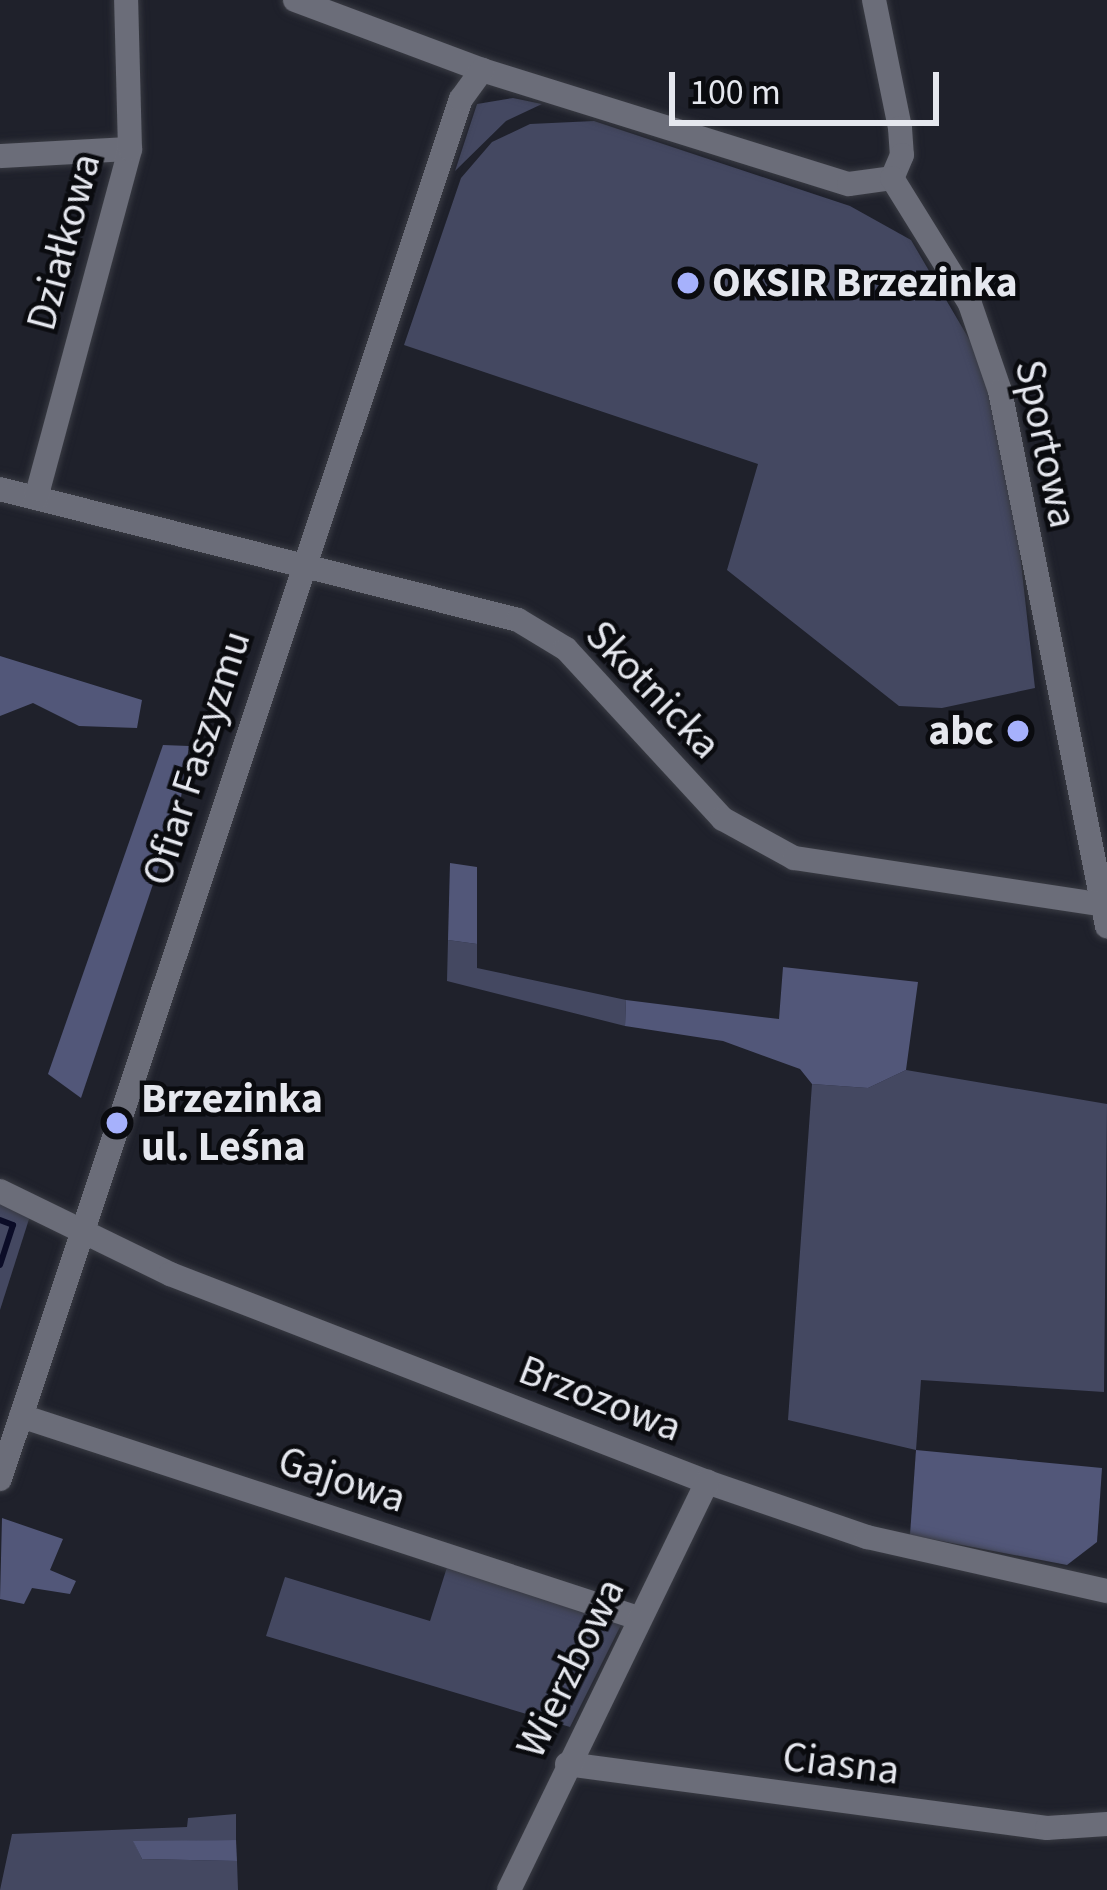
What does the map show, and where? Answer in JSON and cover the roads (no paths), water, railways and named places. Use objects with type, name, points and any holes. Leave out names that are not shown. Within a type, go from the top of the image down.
[{"type":"street","name":"Działkowa","points":[[36,498],[130,149],[126,0]]},
{"type":"street","points":[[295,0],[482,70],[849,184],[892,178],[902,155],[874,0]]},
{"type":"street","name":"Ofiar Faszyzmu","points":[[0,1479],[461,99],[482,70]]},
{"type":"street","points":[[0,156],[130,149]]},
{"type":"street","name":"Sportowa","points":[[892,178],[970,304],[1000,392],[1105,915]]},
{"type":"street","name":"Skotnicka","points":[[0,489],[302,564],[534,630],[566,649],[723,819],[794,858],[1105,915]]},
{"type":"street","name":"Brzozowa","points":[[0,1191],[170,1274],[707,1482],[867,1537],[1107,1591]]},
{"type":"street","name":"Gajowa","points":[[21,1416],[638,1618]]},
{"type":"street","name":"Wierzbowa","points":[[509,1890],[707,1482]]},
{"type":"street","name":"Ciasna","points":[[567,1764],[1047,1828],[1107,1824]]},
{"type":"waterway","points":[[0,1220],[13,1225],[0,1265]]},
{"type":"place","name":"OKSIR Brzezinka","points":[[688,283]]},
{"type":"place","name":"abc","points":[[1018,731]]},
{"type":"place","name":"Brzezinka ul. Leśna","points":[[117,1123]]}]
